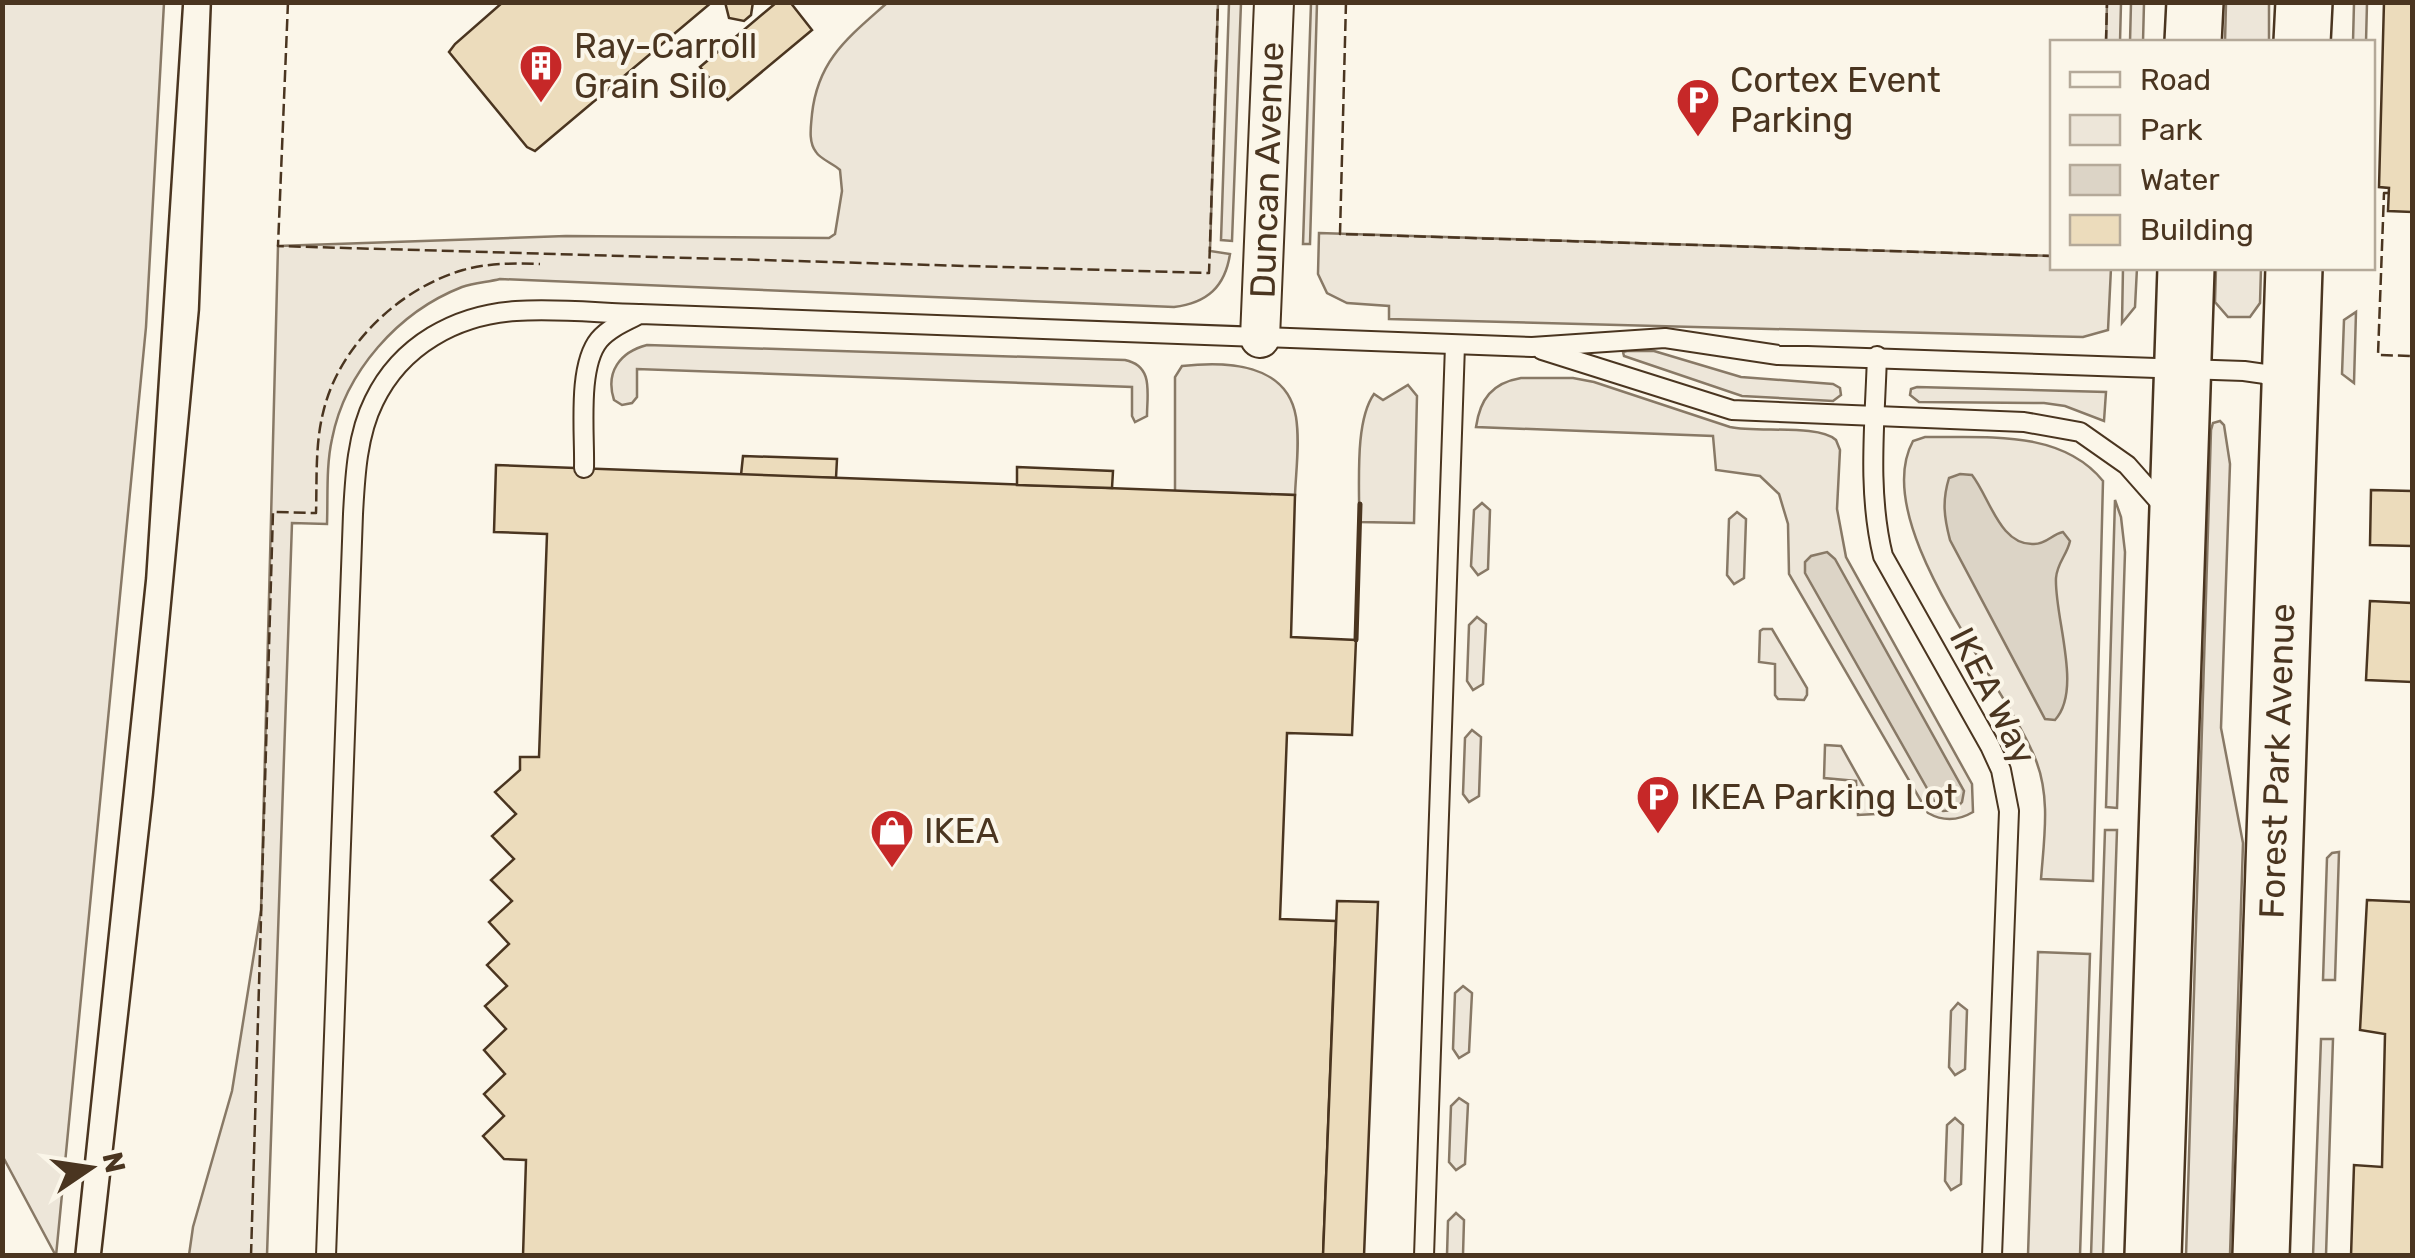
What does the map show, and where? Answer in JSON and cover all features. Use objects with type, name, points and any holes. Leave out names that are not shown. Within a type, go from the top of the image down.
[{"type":"main road","points":[[2194,2],[2194,40]]},
{"type":"main road","points":[[2302,40],[2304,2]]},
{"type":"main road","points":[[2154,1256],[2186,270]]},
{"type":"main road","name":"Forest Park Avenue","points":[[2261,1256],[2294,270]]},
{"type":"street","name":"Duncan Avenue","points":[[1260,338],[1274,2]]},
{"type":"lane","points":[[326,1256],[355,470],[373,401],[409,355],[434,333],[456,322],[518,310],[1532,347],[1665,338],[1778,355],[2182,366],[2265,374],[2290,392]]},
{"type":"lane","points":[[584,468],[590,358],[606,334],[640,314]]},
{"type":"lane","points":[[1424,1256],[1455,345]]},
{"type":"lane","points":[[1532,347],[1732,410],[2024,422],[2080,432],[2127,465],[2176,524]]},
{"type":"lane","name":"IKEA Way","points":[[1877,356],[1873,489],[1883,556],[1990,746],[2006,790],[1992,1256]]},
{"type":"green space","points":[[888,2],[1218,3],[1210,251],[1230,254],[1224,276],[1205,297],[1174,307],[500,279],[462,287],[396,328],[362,368],[339,414],[329,460],[327,524],[292,523],[267,1255],[189,1255],[193,1227],[232,1091],[261,910],[278,246],[566,236],[829,238],[835,234],[842,191],[840,170],[818,155],[812,144],[815,95],[838,51]]},
{"type":"green space","points":[[2,3],[164,3],[146,327],[56,1256],[2,1155]]},
{"type":"green space","points":[[1229,3],[1241,3],[1232,241],[1221,240]]},
{"type":"green space","points":[[1311,3],[1317,3],[1310,244],[1303,244]]},
{"type":"green space","points":[[2107,3],[2121,3],[2120,40],[2106,40]]},
{"type":"green space","points":[[2131,3],[2144,3],[2143,40],[2130,40]]},
{"type":"green space","points":[[2226,3],[2269,3],[2269,40],[2225,40]]},
{"type":"green space","points":[[2354,3],[2367,3],[2366,40],[2353,40]]},
{"type":"green space","points":[[1319,233],[2050,256],[2050,270],[2111,270],[2108,330],[2083,337],[1389,319],[1389,306],[1347,303],[1327,293],[1318,274]]},
{"type":"green space","points":[[2123,270],[2137,270],[2135,307],[2122,323]]},
{"type":"green space","points":[[2216,270],[2261,270],[2260,303],[2250,317],[2228,317],[2215,302]]},
{"type":"green space","points":[[2356,312],[2354,383],[2342,374],[2344,320]]},
{"type":"green space","points":[[647,345],[1125,360],[1145,374],[1147,416],[1135,422],[1132,387],[637,369],[637,397],[622,405],[614,400],[613,372],[622,358]]},
{"type":"green space","points":[[1654,351],[1741,377],[1833,384],[1840,388],[1841,395],[1833,401],[1742,396],[1624,356],[1623,352]]},
{"type":"green space","points":[[1217,364],[1252,369],[1281,386],[1296,417],[1295,495],[1175,491],[1175,377],[1182,366]]},
{"type":"green space","points":[[1521,378],[1594,382],[1730,427],[1802,430],[1836,440],[1840,450],[1837,509],[1846,557],[1972,784],[1973,812],[1951,819],[1928,813],[1789,574],[1788,524],[1779,494],[1760,476],[1716,470],[1713,436],[1476,427],[1489,394],[1502,384]]},
{"type":"green space","points":[[1408,385],[1417,396],[1414,523],[1359,522],[1359,455],[1368,406],[1374,394],[1383,400]]},
{"type":"green space","points":[[1911,389],[2106,392],[2104,421],[2065,406],[2044,403],[1919,402],[1910,395]]},
{"type":"green space","points":[[2220,421],[2230,464],[2221,728],[2243,843],[2230,1255],[2186,1256],[2211,430],[2213,423]]},
{"type":"green space","points":[[1925,437],[1997,438],[2044,444],[2086,464],[2103,481],[2093,881],[2041,879],[2045,802],[2035,758],[1945,601],[1923,557],[1909,514],[1904,475],[1913,441]]},
{"type":"green space","points":[[2115,500],[2125,552],[2117,808],[2106,807]]},
{"type":"green space","points":[[1482,503],[1490,510],[1488,569],[1478,575],[1471,566],[1474,510]]},
{"type":"green space","points":[[1737,512],[1746,519],[1744,578],[1734,584],[1727,575],[1729,519]]},
{"type":"green space","points":[[1477,617],[1486,624],[1483,684],[1473,690],[1467,681],[1469,625]]},
{"type":"green space","points":[[1763,629],[1772,629],[1807,688],[1804,700],[1778,699],[1775,695],[1775,664],[1759,662]]},
{"type":"green space","points":[[1472,730],[1481,737],[1479,796],[1469,802],[1463,794],[1465,738]]},
{"type":"green space","points":[[1825,745],[1841,746],[1874,805],[1875,814],[1858,815],[1856,781],[1824,778]]},
{"type":"green space","points":[[2105,830],[2117,830],[2103,1255],[2091,1256]]},
{"type":"green space","points":[[2339,852],[2335,980],[2323,980],[2327,858]]},
{"type":"green space","points":[[2038,952],[2090,954],[2080,1255],[2028,1255]]},
{"type":"green space","points":[[1463,986],[1472,993],[1469,1052],[1459,1058],[1453,1049],[1455,993]]},
{"type":"green space","points":[[1958,1003],[1967,1010],[1965,1069],[1955,1075],[1949,1067],[1951,1011]]},
{"type":"green space","points":[[2321,1039],[2333,1039],[2326,1255],[2313,1256]]},
{"type":"green space","points":[[1459,1098],[1468,1104],[1465,1164],[1456,1170],[1449,1162],[1451,1106]]},
{"type":"green space","points":[[1955,1118],[1963,1125],[1961,1184],[1951,1190],[1945,1181],[1947,1125]]},
{"type":"green space","points":[[1456,1213],[1464,1220],[1463,1255],[1447,1255],[1448,1221]]},
{"type":"water","points":[[1972,475],[2012,537],[2022,543],[2039,544],[2063,532],[2070,541],[2056,578],[2067,690],[2055,720],[2045,719],[1950,540],[1945,494],[1949,478]]},
{"type":"water","points":[[1827,552],[1835,559],[1964,791],[1955,810],[1943,811],[1937,806],[1805,573],[1805,562],[1811,556]]},
{"type":"building","name":"Ray-Carroll Grain Silo","points":[[503,2],[712,2],[535,151],[527,147],[449,52]]},
{"type":"building","points":[[725,2],[753,2],[751,15],[744,21],[729,18]]},
{"type":"building","points":[[777,2],[790,2],[812,30],[728,100],[700,67]]},
{"type":"building","points":[[2384,2],[2412,2],[2412,212],[2388,211],[2389,188],[2379,187]]},
{"type":"building","points":[[743,456],[837,459],[836,478],[741,475]]},
{"type":"building","name":"IKEA","points":[[496,465],[1295,495],[1291,637],[1356,640],[1352,735],[1287,733],[1280,919],[1336,921],[1323,1256],[523,1256],[526,1160],[504,1159],[483,1136],[504,1116],[484,1094],[505,1074],[484,1050],[506,1029],[485,1006],[507,986],[487,965],[509,944],[489,922],[512,901],[491,880],[514,859],[492,836],[516,814],[495,792],[520,770],[520,757],[539,757],[547,534],[494,532]]},
{"type":"building","points":[[1017,467],[1113,471],[1112,488],[1017,485]]},
{"type":"building","points":[[2371,490],[2412,491],[2412,546],[2370,545]]},
{"type":"building","points":[[2370,601],[2412,603],[2412,682],[2366,680]]},
{"type":"building","points":[[2367,900],[2412,902],[2412,1256],[2351,1256],[2354,1165],[2382,1167],[2385,1034],[2360,1030]]},
{"type":"building","points":[[1337,901],[1378,902],[1364,1256],[1323,1256]]},
{"type":"tram line","points":[[75,1256],[146,578],[183,2]]},
{"type":"tram line","points":[[101,1256],[153,795],[199,310],[211,2]]},
{"type":"fence","points":[[288,2],[278,246],[1209,273],[1218,2]]},
{"type":"fence","points":[[1346,2],[1340,234],[2050,256]]},
{"type":"fence","points":[[2106,40],[2107,2]]},
{"type":"fence","points":[[2389,193],[2384,193],[2378,355],[2412,356]]},
{"type":"fence","points":[[251,1256],[273,512],[316,513],[323,413],[342,365],[374,324],[416,291],[463,270],[501,264],[540,264]]},
{"type":"wall","points":[[1356,640],[1360,504]]},
{"type":"place","name":"Ray-Carroll Grain Silo","points":[[541,104]]},
{"type":"place","name":"Cortex Event Parking","points":[[1698,138]]},
{"type":"place","name":"IKEA Parking Lot","points":[[1658,835]]},
{"type":"place","name":"IKEA","points":[[892,869]]}]
